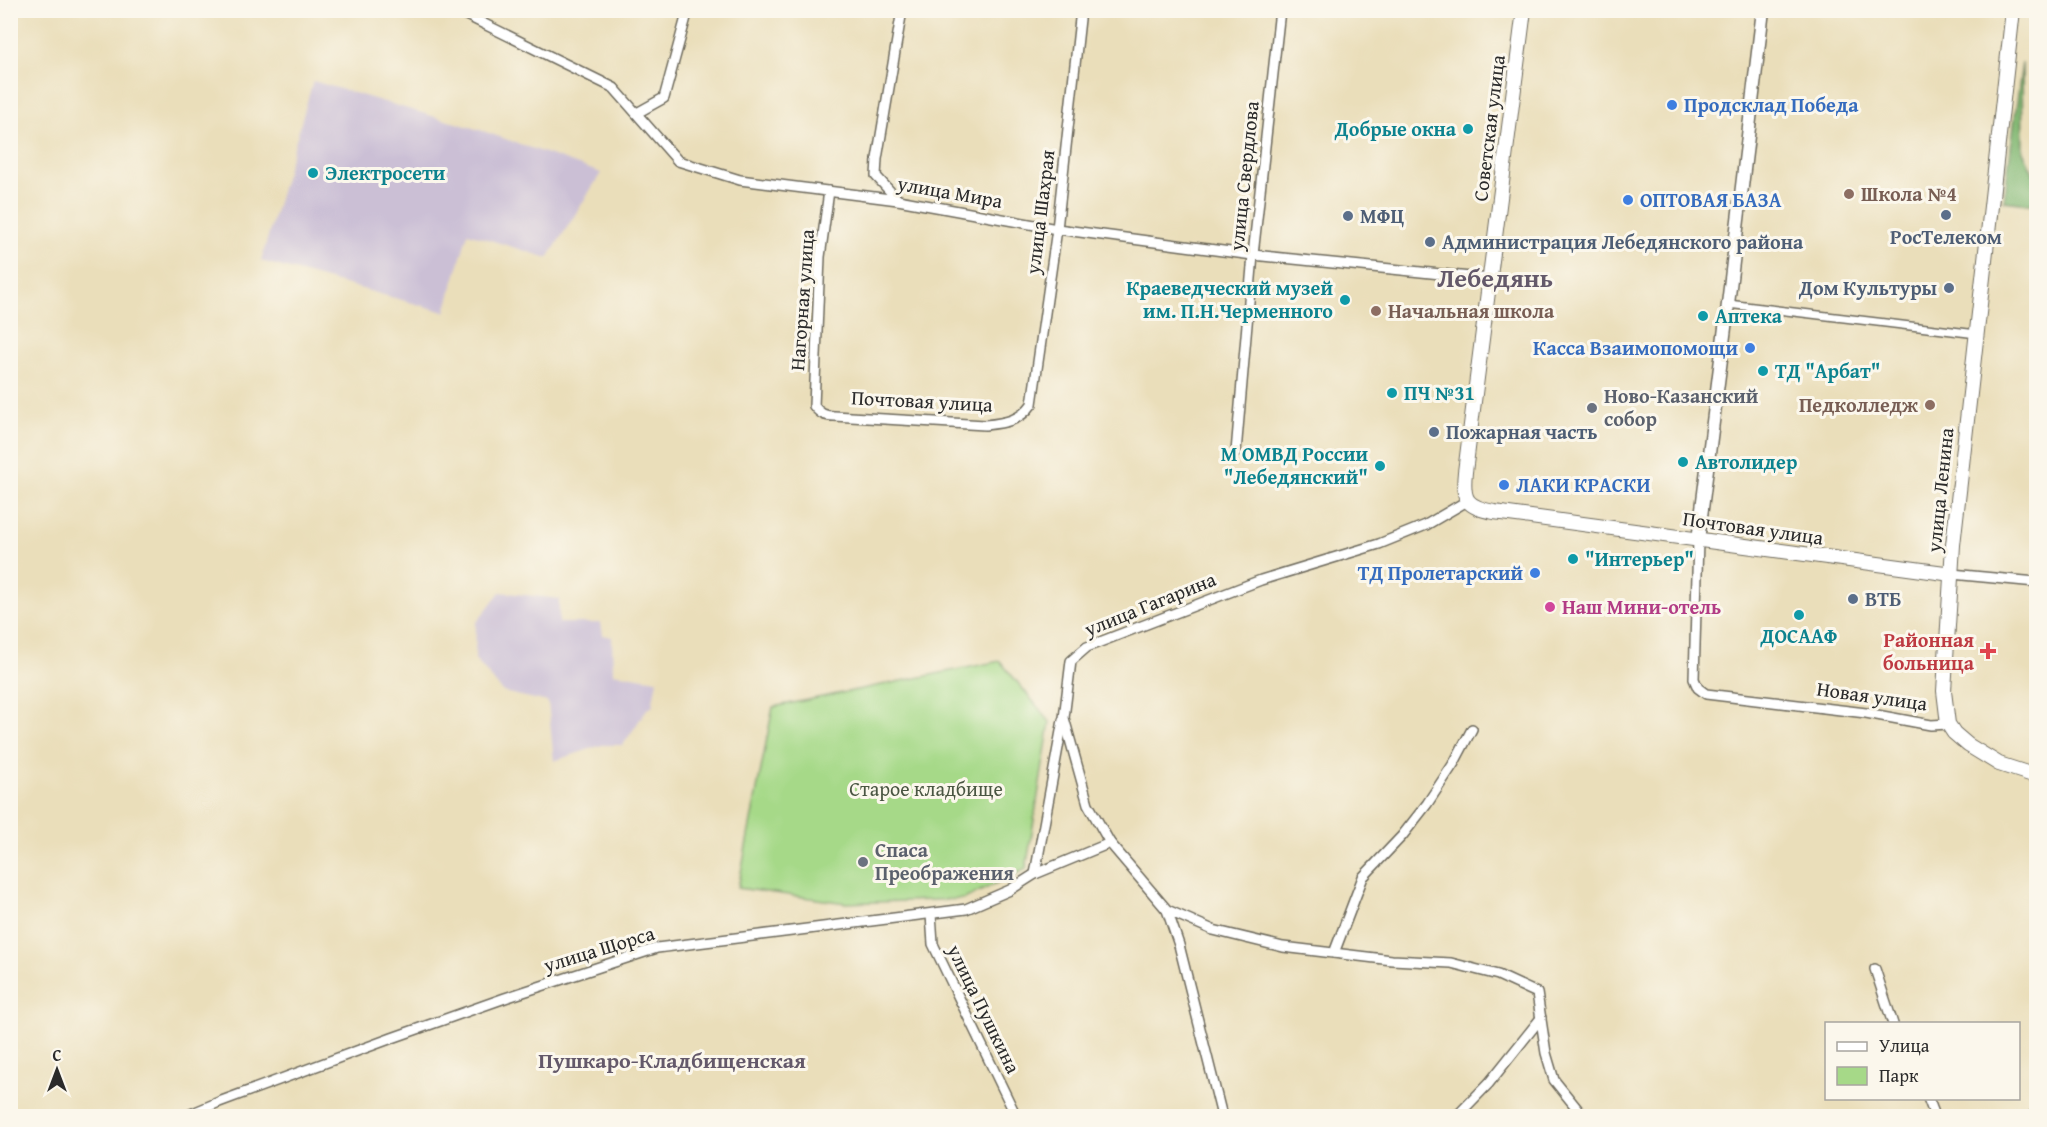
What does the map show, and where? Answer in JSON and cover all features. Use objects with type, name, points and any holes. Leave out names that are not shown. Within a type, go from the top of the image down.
[{"type":"main road","name":"Советская улица","points":[[1467,501],[1464,479],[1524,10]]},
{"type":"main road","name":"улица Ленина","points":[[1948,724],[1944,691],[1952,574],[2013,10]]},
{"type":"main road","name":"Почтовая улица","points":[[1467,501],[1471,506],[1494,512],[1952,574]]},
{"type":"main road","name":"Новая улица","points":[[1948,724],[1954,733],[1968,745],[1999,764],[2037,776]]},
{"type":"street","name":"улица Мира","points":[[456,10],[614,88],[678,161],[741,180],[898,200],[1057,229],[1253,255],[1490,279]]},
{"type":"street","points":[[637,113],[663,98],[688,10]]},
{"type":"street","points":[[898,200],[876,176],[902,10]]},
{"type":"street","name":"улица Шахрая","points":[[1024,415],[1032,404],[1057,229],[1082,10]]},
{"type":"street","name":"улица Свердлова","points":[[1236,452],[1253,255],[1280,10]]},
{"type":"street","points":[[1698,540],[1763,10]]},
{"type":"street","name":"Нагорная улица","points":[[818,411],[814,406],[820,257],[829,191]]},
{"type":"street","points":[[1728,304],[1977,334]]},
{"type":"street","name":"Почтовая улица","points":[[818,411],[824,416],[985,425],[1003,424],[1024,415]]},
{"type":"street","name":"улица Гагарина","points":[[1467,501],[1426,525],[1379,544],[1260,580],[1087,647],[1071,661],[1064,717],[1088,804],[1110,843],[1167,910],[1213,930],[1283,947],[1392,960],[1451,963],[1498,975],[1537,993],[1546,1053],[1554,1080],[1583,1116]]},
{"type":"street","name":"Новая улица","points":[[1698,540],[1694,680],[1698,688],[1706,694],[1866,713],[1930,725],[1948,724]]},
{"type":"street","name":"Почтовая улица","points":[[1952,574],[2037,582]]},
{"type":"street","points":[[1035,874],[1064,717]]},
{"type":"street","points":[[1334,953],[1363,877],[1402,836],[1427,804],[1454,763],[1472,729]]},
{"type":"street","name":"улица Щорса","points":[[186,1116],[392,1038],[657,948],[966,909],[1010,890],[1035,874],[1110,843]]},
{"type":"street","points":[[1167,910],[1179,945],[1222,1116]]},
{"type":"street","name":"улица Пушкина","points":[[931,914],[933,944],[1016,1116]]},
{"type":"street","points":[[1875,969],[1893,1022]]},
{"type":"street","points":[[1457,1116],[1489,1083],[1541,1018]]},
{"type":"street","points":[[1929,1100],[1935,1116]]},
{"type":"shaded area","points":[[313,81],[483,131],[601,173],[548,258],[468,233],[445,312],[261,261]]},
{"type":"shaded area","points":[[500,592],[559,599],[559,623],[601,623],[603,635],[612,637],[613,673],[657,680],[652,707],[647,709],[623,745],[602,745],[554,761],[548,702],[503,692],[475,659],[476,623]]},
{"type":"green space","points":[[2022,63],[2023,151],[2036,179],[2036,205],[2004,201]]},
{"type":"green space","name":"Старое кладбище","points":[[1000,661],[1050,722],[1026,869],[964,899],[846,903],[738,888],[773,707]]},
{"type":"place","name":"Продсклад Победа","points":[[1672,105]]},
{"type":"place","name":"Добрые окна","points":[[1468,129]]},
{"type":"place","name":"Электросети","points":[[313,173]]},
{"type":"place","name":"Школа №4","points":[[1849,194]]},
{"type":"place","name":"ОПТОВАЯ БАЗА","points":[[1628,200]]},
{"type":"place","name":"РосТелеком","points":[[1946,215]]},
{"type":"place","name":"МФЦ","points":[[1348,216]]},
{"type":"place","name":"Администрация Лебедянского района","points":[[1430,242]]},
{"type":"place","name":"Дом Культуры","points":[[1949,288]]},
{"type":"place","name":"Краеведческий музей им. П.Н.Черменного","points":[[1345,300]]},
{"type":"place","name":"Начальная школа","points":[[1376,311]]},
{"type":"place","name":"Аптека","points":[[1703,316]]},
{"type":"place","name":"Касса Взаимопомощи","points":[[1750,348]]},
{"type":"place","name":"ТД \"Арбат\"","points":[[1763,371]]},
{"type":"place","name":"ПЧ №31","points":[[1392,393]]},
{"type":"place","name":"Педколледж","points":[[1930,405]]},
{"type":"place","name":"Ново-Казанский собор","points":[[1592,408]]},
{"type":"place","name":"Пожарная часть","points":[[1434,432]]},
{"type":"place","name":"Автолидер","points":[[1683,462]]},
{"type":"place","name":"М ОМВД России \"Лебедянский\"","points":[[1380,466]]},
{"type":"place","name":"ЛАКИ КРАСКИ","points":[[1504,485]]},
{"type":"place","name":"\"Интерьер\"","points":[[1573,559]]},
{"type":"place","name":"ТД Пролетарский","points":[[1535,573]]},
{"type":"place","name":"ВТБ","points":[[1853,599]]},
{"type":"place","name":"Наш Мини-отель","points":[[1550,607]]},
{"type":"place","name":"ДОСААФ","points":[[1799,615]]},
{"type":"place","name":"Районная больница","points":[[1988,651]]},
{"type":"place","name":"Спаса Преображения","points":[[863,862]]},
{"type":"district","name":"Лебедянь","points":[[1495,278]]},
{"type":"district","name":"Пушкаро-Кладбищенская","points":[[672,1060]]}]
